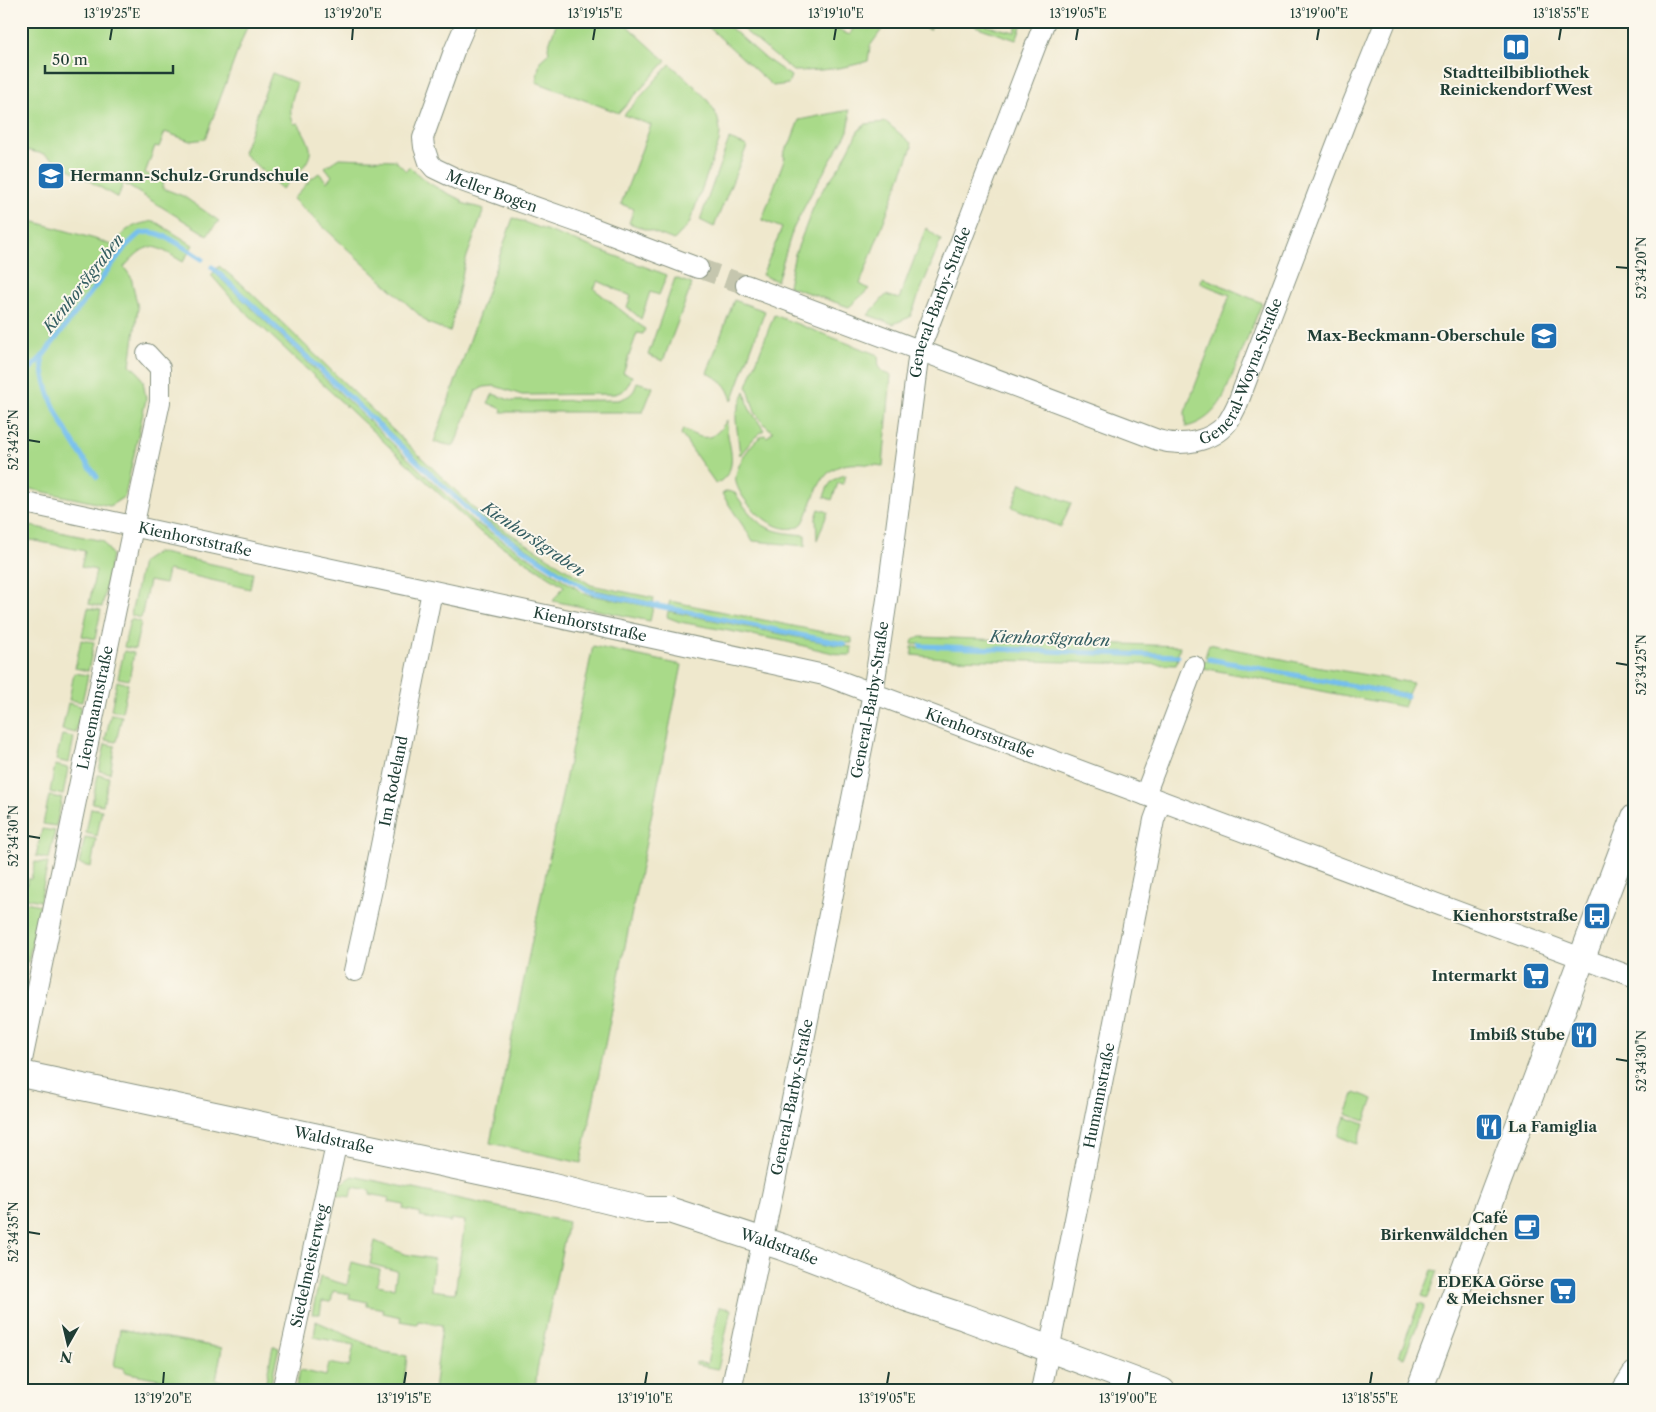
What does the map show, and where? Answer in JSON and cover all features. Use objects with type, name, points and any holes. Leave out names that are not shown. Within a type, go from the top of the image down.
[{"type":"main road","points":[[1419,1391],[1635,817]]},
{"type":"main road","name":"Waldstraße","points":[[21,1074],[549,1186],[647,1210],[665,1220],[761,1247],[838,1284],[876,1296],[906,1298],[964,1317],[1162,1391]]},
{"type":"main road","points":[[1626,1391],[1635,1375]]},
{"type":"street","name":"Meller Bogen","points":[[467,21],[454,51],[423,138],[429,162],[434,168],[459,180],[698,268]]},
{"type":"street","name":"General-Barby-Straße","points":[[731,1391],[873,693],[919,351],[1046,21]]},
{"type":"street","name":"General-Woyna-Straße","points":[[919,351],[1165,442],[1193,442],[1215,434],[1228,421],[1237,405],[1386,21]]},
{"type":"street","points":[[746,285],[919,351]]},
{"type":"street","name":"Lienemannstraße","points":[[21,1065],[160,402],[160,368],[148,354]]},
{"type":"street","name":"Kienhorststraße","points":[[21,502],[824,676],[1635,978]]},
{"type":"street","name":"Im Rodeland","points":[[354,971],[432,591]]},
{"type":"street","points":[[1153,798],[1194,666]]},
{"type":"street","name":"Humannstraße","points":[[1041,1391],[1154,820],[1153,798]]},
{"type":"street","name":"Siedelmeisterweg","points":[[282,1391],[337,1141]]},
{"type":"green space","points":[[21,21],[249,21],[205,139],[190,141],[165,132],[159,147],[155,146],[145,173],[164,181],[162,188],[183,196],[219,221],[207,235],[123,183],[118,198],[44,154],[21,149]]},
{"type":"green space","points":[[557,21],[622,21],[666,61],[619,113],[536,82],[540,61],[549,53],[548,47]]},
{"type":"green space","points":[[702,21],[723,21],[765,58],[791,76],[788,84],[773,86]]},
{"type":"green space","points":[[733,21],[815,21],[850,35],[856,21],[888,21],[870,46],[868,61],[831,69],[793,71]]},
{"type":"green space","points":[[908,21],[933,21],[930,30]]},
{"type":"green space","points":[[977,21],[988,21],[987,26],[1015,32],[1018,21],[1023,21],[1016,40],[975,26]]},
{"type":"green space","points":[[670,64],[706,98],[718,118],[720,130],[719,142],[689,224],[674,240],[629,223],[634,209],[621,204],[651,125],[624,115]]},
{"type":"green space","points":[[272,73],[297,83],[291,104],[292,119],[294,124],[298,123],[310,148],[310,154],[305,165],[282,189],[243,153]]},
{"type":"green space","points":[[849,110],[848,131],[793,229],[777,281],[762,275],[782,228],[762,220],[785,157],[783,156],[799,120]]},
{"type":"green space","points":[[886,122],[911,143],[912,147],[860,284],[869,289],[849,307],[788,286],[795,254],[817,198],[842,163],[858,131],[866,124]]},
{"type":"green space","points":[[729,139],[747,146],[714,227],[700,220]]},
{"type":"green space","points":[[339,158],[395,160],[406,171],[410,167],[428,182],[462,200],[462,203],[484,209],[465,262],[450,332],[428,323],[293,199],[319,173],[327,182],[332,176],[325,167]]},
{"type":"green space","points":[[21,218],[114,246],[130,228],[154,221],[193,245],[183,262],[165,251],[152,247],[140,252],[124,267],[131,277],[138,308],[130,365],[139,373],[143,381],[146,399],[125,496],[110,506],[21,487]]},
{"type":"green space","points":[[513,218],[667,275],[659,295],[650,292],[641,319],[627,307],[631,296],[598,281],[594,289],[645,329],[643,334],[637,333],[623,373],[632,376],[626,388],[614,394],[522,395],[495,386],[484,387],[476,391],[454,446],[434,442]]},
{"type":"green space","points":[[926,228],[941,240],[910,317],[893,324],[868,315],[886,295],[899,299]]},
{"type":"green space","points":[[219,266],[245,287],[480,514],[591,585],[654,598],[653,603],[587,588],[478,516],[217,269]]},
{"type":"green space","points":[[214,272],[473,521],[585,594],[653,607],[650,621],[553,601],[564,586],[480,532],[233,300],[211,275]]},
{"type":"green space","points":[[1202,277],[1262,303],[1223,398],[1208,417],[1186,427],[1185,412],[1230,295],[1200,283]]},
{"type":"green space","points":[[675,278],[692,284],[663,361],[648,355]]},
{"type":"green space","points":[[734,300],[765,311],[732,401],[723,384],[707,373]]},
{"type":"green space","points":[[774,315],[878,355],[879,368],[884,373],[891,375],[883,466],[851,464],[842,465],[834,469],[827,474],[821,483],[803,523],[794,528],[774,525],[764,518],[754,510],[739,491],[736,482],[737,471],[746,453],[759,438],[765,435],[767,437],[773,432],[755,412],[747,386]]},
{"type":"green space","points":[[637,382],[653,387],[643,412],[501,412],[502,409],[488,403],[493,394],[512,401],[618,400],[631,394]]},
{"type":"green space","points":[[745,391],[749,408],[764,430],[754,438],[740,455],[736,414]]},
{"type":"green space","points":[[727,420],[731,463],[724,478],[716,484],[681,434],[683,429],[697,436],[712,436]]},
{"type":"green space","points":[[846,475],[843,484],[838,483],[832,500],[824,497],[831,482]]},
{"type":"green space","points":[[1021,483],[1071,503],[1061,527],[1012,507]]},
{"type":"green space","points":[[727,491],[735,493],[756,520],[763,525],[780,532],[805,535],[805,546],[753,541],[722,494]]},
{"type":"green space","points":[[819,509],[828,512],[817,540],[816,518]]},
{"type":"green space","points":[[21,524],[103,541],[112,555],[102,607],[89,604],[96,570],[81,567],[85,551],[21,538]]},
{"type":"green space","points":[[157,552],[253,573],[250,589],[168,570],[165,584],[149,581],[141,618],[131,615],[142,562]]},
{"type":"green space","points":[[670,601],[852,638],[852,643],[842,643],[668,607]]},
{"type":"green space","points":[[88,608],[101,610],[95,639],[82,636]]},
{"type":"green space","points":[[668,611],[852,647],[851,655],[841,655],[779,640],[680,622],[667,617]]},
{"type":"green space","points":[[130,619],[141,622],[135,649],[124,647]]},
{"type":"green space","points":[[921,637],[1180,646],[1178,654],[912,644],[913,639]]},
{"type":"green space","points":[[81,640],[94,642],[88,671],[75,668]]},
{"type":"green space","points":[[1209,644],[1321,667],[1413,683],[1408,694],[1205,657]]},
{"type":"green space","points":[[593,646],[682,665],[581,1163],[490,1143]]},
{"type":"green space","points":[[912,647],[1178,658],[1176,665],[953,659],[912,655]]},
{"type":"green space","points":[[124,651],[134,653],[129,680],[118,678]]},
{"type":"green space","points":[[1204,660],[1407,698],[1404,707],[1203,668]]},
{"type":"green space","points":[[74,673],[88,675],[82,702],[69,700]]},
{"type":"green space","points":[[117,681],[128,684],[122,712],[111,710]]},
{"type":"green space","points":[[68,703],[81,706],[76,733],[62,730]]},
{"type":"green space","points":[[111,714],[122,716],[116,742],[105,740]]},
{"type":"green space","points":[[62,735],[74,737],[69,763],[56,760]]},
{"type":"green space","points":[[105,744],[115,746],[110,773],[99,771]]},
{"type":"green space","points":[[55,765],[68,768],[63,795],[50,792]]},
{"type":"green space","points":[[98,775],[109,777],[103,805],[92,803]]},
{"type":"green space","points":[[49,796],[62,798],[56,826],[43,824]]},
{"type":"green space","points":[[91,808],[102,810],[97,836],[86,833]]},
{"type":"green space","points":[[42,829],[55,831],[49,859],[36,856]]},
{"type":"green space","points":[[85,837],[96,839],[91,867],[79,864]]},
{"type":"green space","points":[[35,862],[48,863],[40,901],[21,897],[22,886],[26,887],[28,879],[31,879]]},
{"type":"green space","points":[[21,901],[40,905],[28,962],[21,961]]},
{"type":"green space","points":[[1355,1092],[1373,1099],[1365,1121],[1346,1114]]},
{"type":"green space","points":[[1345,1117],[1364,1124],[1357,1144],[1338,1136]]},
{"type":"green space","points":[[353,1176],[568,1222],[537,1370],[535,1391],[434,1391],[442,1325],[418,1321],[417,1324],[400,1321],[401,1317],[383,1313],[384,1309],[367,1306],[367,1302],[349,1298],[350,1294],[333,1291],[331,1302],[322,1301],[320,1314],[312,1314],[320,1277],[347,1285],[352,1262],[380,1270],[377,1285],[394,1288],[397,1271],[370,1264],[375,1241],[404,1254],[434,1259],[431,1290],[455,1293],[465,1221],[451,1219],[451,1222],[420,1217],[421,1213],[403,1209],[404,1205],[388,1202],[389,1198],[370,1194],[370,1190],[353,1187],[351,1197],[338,1195],[341,1184]]},
{"type":"green space","points":[[1432,1270],[1438,1271],[1428,1298],[1422,1296]]},
{"type":"green space","points":[[1419,1303],[1425,1305],[1404,1358],[1399,1356]]},
{"type":"green space","points":[[719,1307],[731,1309],[718,1369],[696,1365],[696,1362],[707,1364]]},
{"type":"green space","points":[[316,1321],[384,1352],[407,1356],[403,1391],[295,1391],[300,1370],[326,1376],[329,1363],[349,1367],[354,1345],[314,1337]]},
{"type":"green space","points":[[120,1329],[222,1348],[216,1380],[264,1390],[273,1346],[279,1348],[269,1391],[194,1391],[184,1389],[185,1384],[124,1372],[124,1368],[114,1366]]},
{"type":"waterway","name":"Kienhorstgraben","points":[[21,378],[42,357],[126,246],[138,235],[145,233],[162,235],[202,259]]},
{"type":"waterway","name":"Kienhorstgraben","points":[[212,267],[480,521],[591,592],[844,644]]},
{"type":"waterway","points":[[42,357],[43,373],[53,405],[78,451],[97,477]]},
{"type":"waterway","name":"Kienhorstgraben","points":[[921,646],[1178,656]]},
{"type":"waterway","name":"Kienhorstgraben","points":[[1209,659],[1407,696]]},
{"type":"tunnel","points":[[698,268],[746,285]]},
{"type":"place","name":"Stadtteilbibliothek Reinickendorf West","points":[[1516,47]]},
{"type":"place","name":"Hermann-Schulz-Grundschule","points":[[51,176]]},
{"type":"place","name":"Max-Beckmann-Oberschule","points":[[1544,336]]},
{"type":"place","name":"Kienhorststraße","points":[[1597,916]]},
{"type":"place","name":"Intermarkt","points":[[1536,976]]},
{"type":"place","name":"Imbiß Stube","points":[[1584,1035]]},
{"type":"place","name":"La Famiglia","points":[[1489,1127]]},
{"type":"place","name":"Café Birkenwäldchen","points":[[1527,1227]]},
{"type":"place","name":"EDEKA Görse & Meichsner","points":[[1563,1291]]}]
